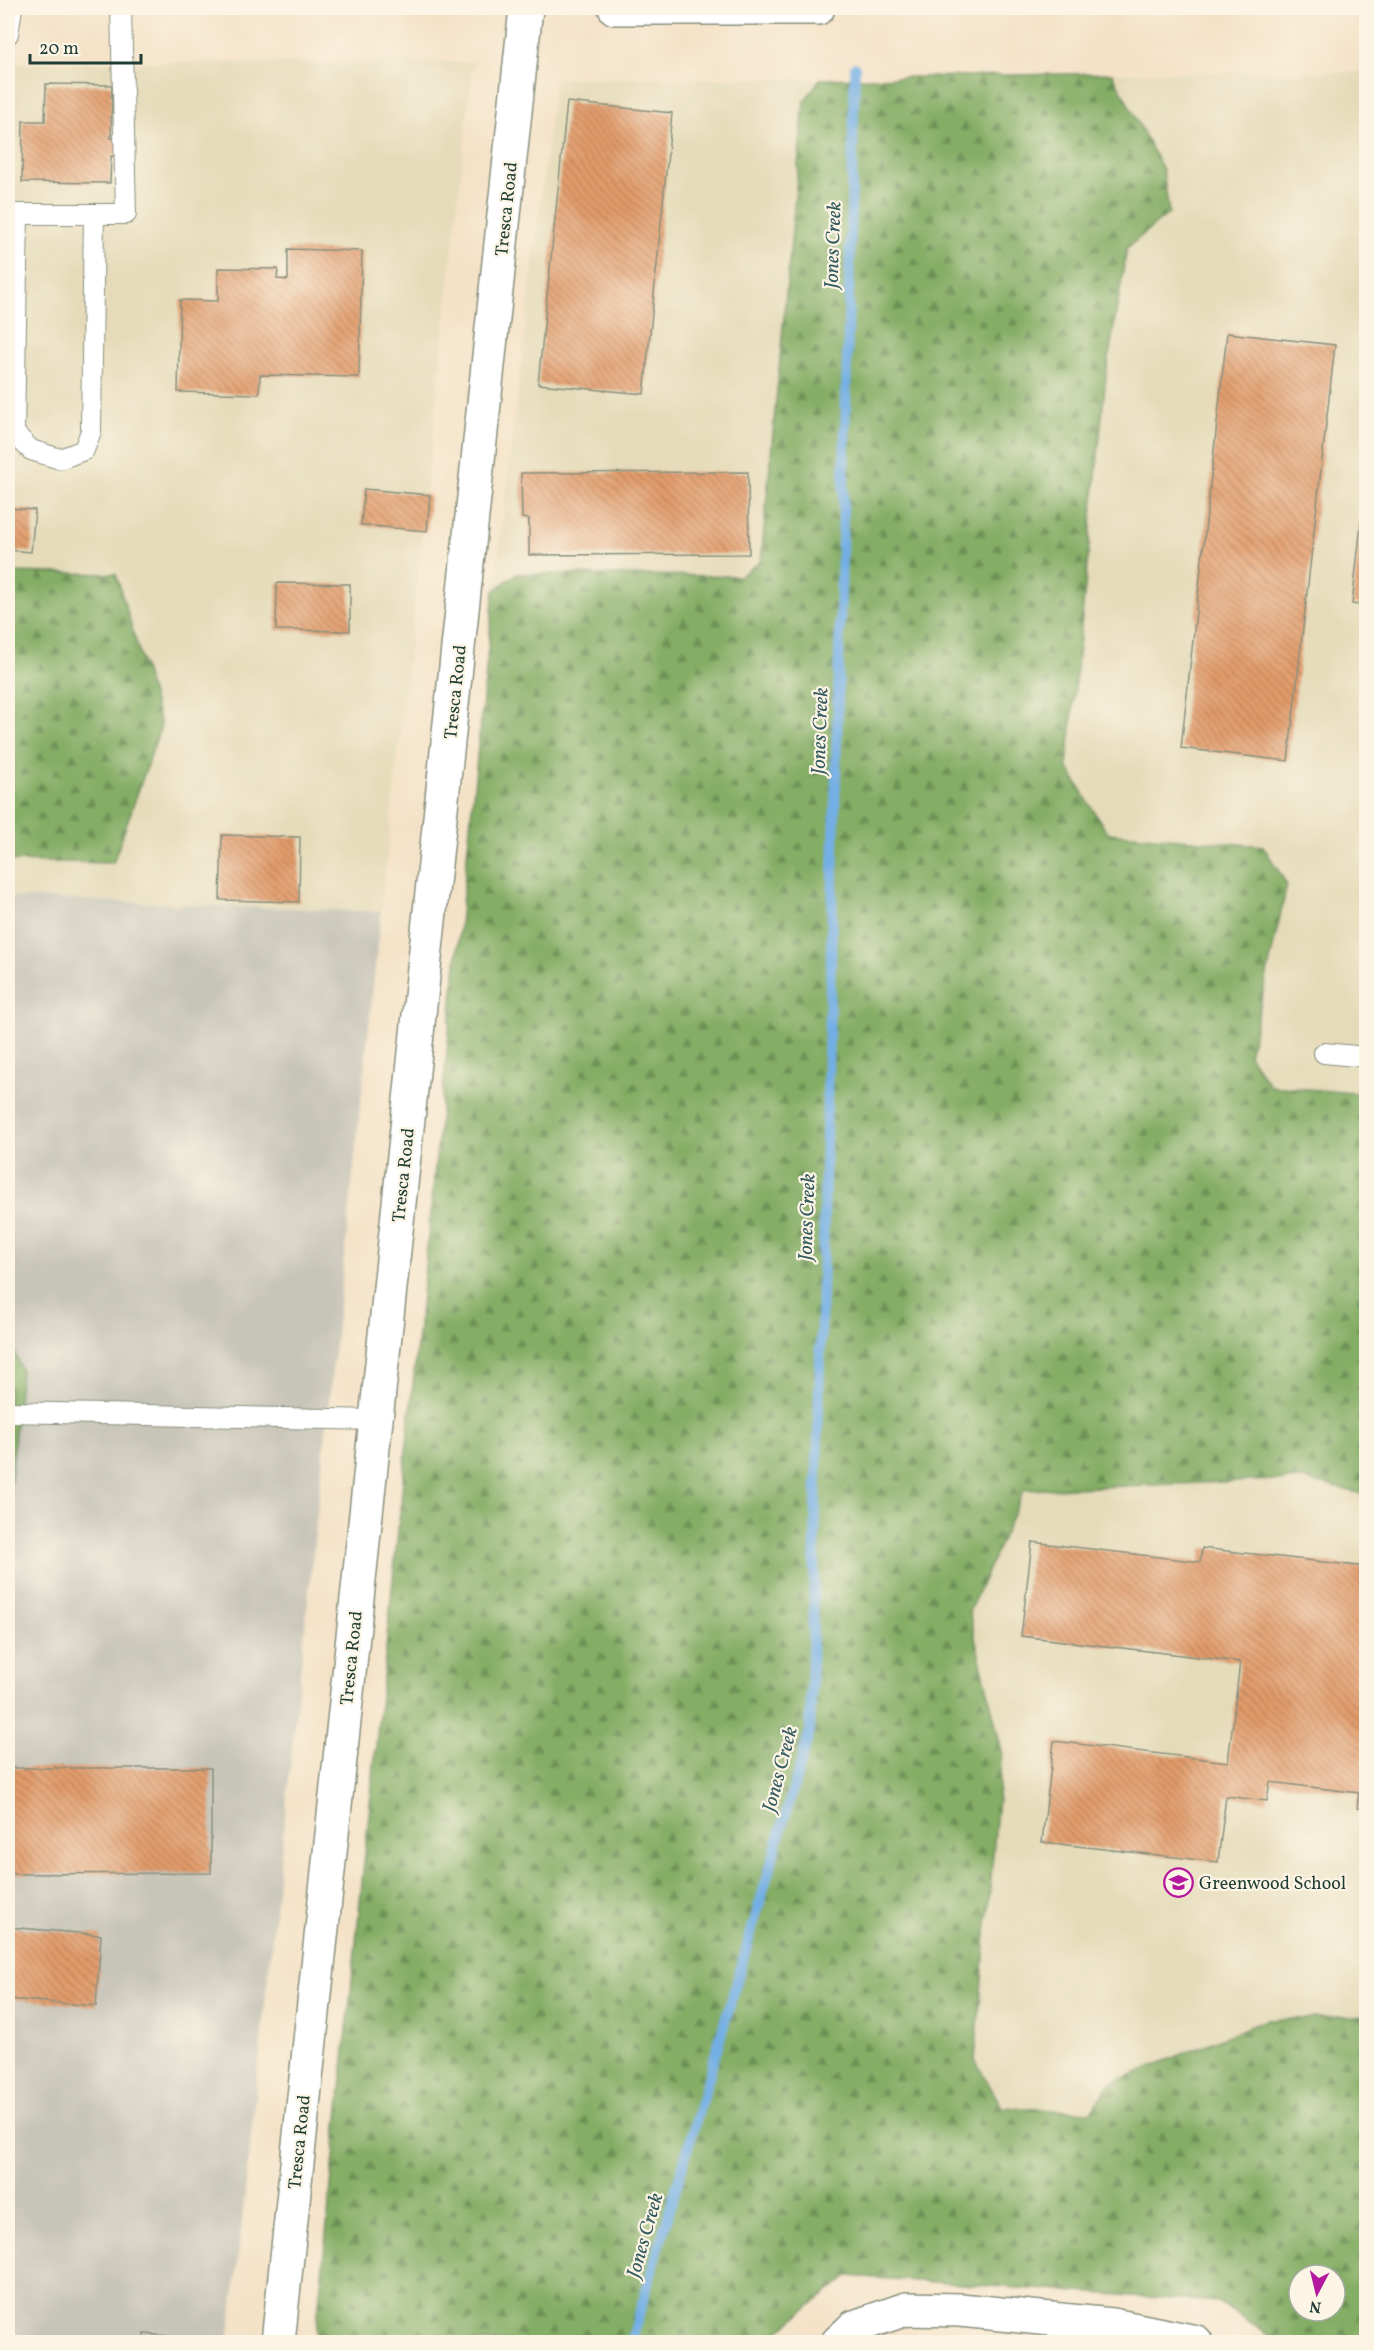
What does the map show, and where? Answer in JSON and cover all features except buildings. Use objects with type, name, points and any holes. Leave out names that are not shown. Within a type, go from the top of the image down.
[{"type":"main road","name":"Tresca Road","points":[[278,2343],[526,8]]},
{"type":"main road","points":[[615,8],[818,8]]},
{"type":"main road","points":[[838,2343],[854,2327],[906,2309],[960,2310],[1112,2325],[1196,2343]]},
{"type":"lane","points":[[8,34],[12,8]]},
{"type":"lane","points":[[94,214],[91,431],[84,450],[60,459],[32,450],[11,433],[13,214],[94,214],[126,214],[121,8]]},
{"type":"lane","points":[[1324,1053],[1366,1057]]},
{"type":"lane","points":[[8,1412],[377,1420]]},
{"type":"shaded area","points":[[473,62],[381,912],[8,897],[8,63]]},
{"type":"shaded area","points":[[1366,72],[1366,1094],[1270,1086],[1249,1055],[1287,885],[1263,847],[1107,833],[1067,767],[1106,375],[1127,248],[1169,213],[1163,170],[1112,73]]},
{"type":"shaded area","points":[[555,78],[820,79],[804,102],[761,561],[740,576],[516,574],[494,591]]},
{"type":"shaded area","points":[[8,897],[381,912],[229,2342],[8,2342]]},
{"type":"shaded area","name":"Greenwood School","points":[[1304,1479],[1366,1495],[1366,2016],[1266,2020],[1109,2084],[1091,2112],[1002,2107],[975,2060],[1002,1751],[969,1612],[1024,1490]]},
{"type":"green space","points":[[1112,73],[1163,170],[1169,213],[1127,248],[1106,375],[1067,767],[1107,833],[1263,846],[1287,885],[1249,1055],[1270,1086],[1366,1094],[1366,1495],[1304,1479],[1024,1490],[969,1612],[1002,1751],[975,2060],[1002,2107],[1091,2112],[1109,2084],[1266,2020],[1366,2016],[1366,2342],[1279,2342],[1218,2302],[848,2276],[780,2330],[778,2342],[315,2342],[494,591],[516,574],[740,576],[761,561],[804,102],[820,79]]},
{"type":"green space","points":[[8,572],[116,574],[161,726],[113,863],[8,861]]},
{"type":"green space","points":[[8,1337],[21,1368],[8,1511]]},
{"type":"waterway","name":"Jones Creek","points":[[631,2342],[810,1731],[855,67]]},
{"type":"place","name":"Greenwood School","points":[[1178,1883]]}]
